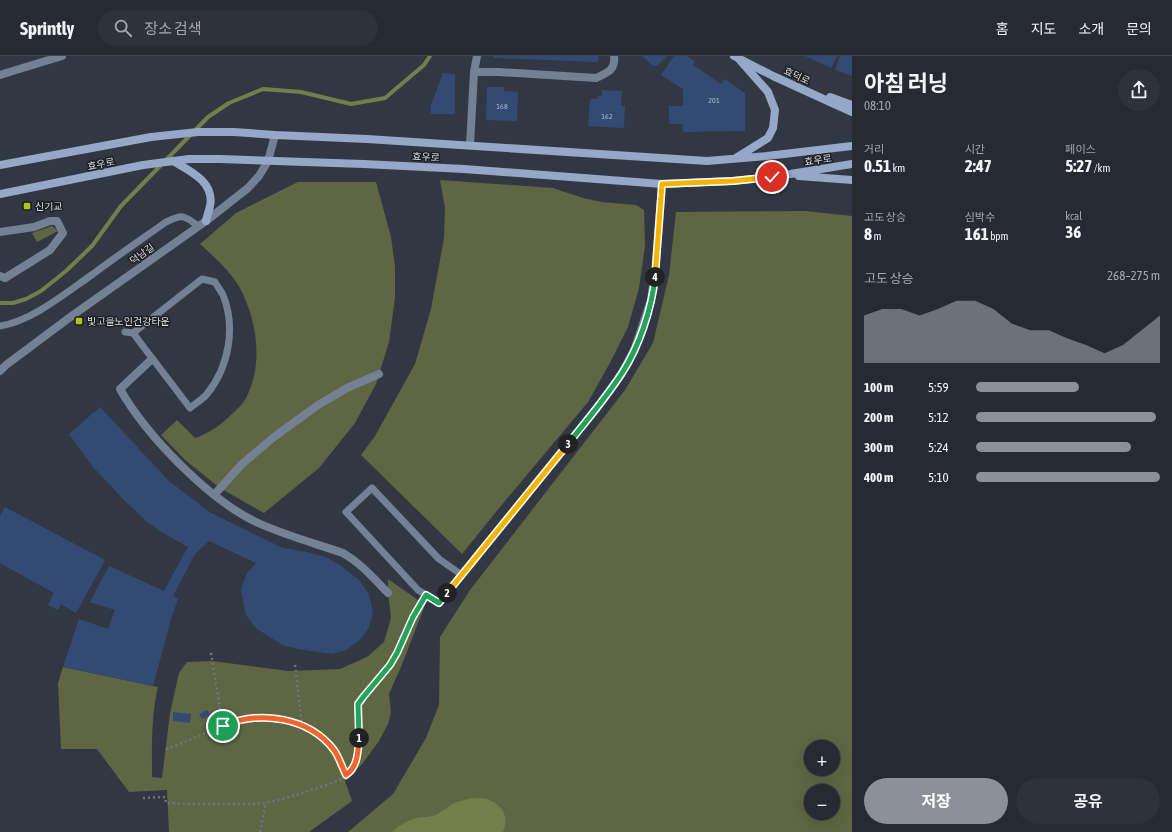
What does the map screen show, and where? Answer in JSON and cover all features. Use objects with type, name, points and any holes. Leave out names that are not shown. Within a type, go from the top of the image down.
[{"type":"main road","name":"효덕로","points":[[737,58],[852,112]]},
{"type":"main road","points":[[734,159],[768,138],[774,128],[775,110],[768,92],[737,58]]},
{"type":"main road","points":[[802,88],[852,105]]},
{"type":"main road","name":"효우로","points":[[0,165],[151,137],[198,132],[234,132],[367,138],[707,161],[852,146]]},
{"type":"main road","name":"효우로","points":[[0,194],[143,165],[189,159],[315,162],[464,169],[662,184],[733,181],[852,164]]},
{"type":"main road","points":[[173,161],[199,177],[208,188],[211,204],[206,220]]},
{"type":"main road","points":[[782,175],[852,180]]},
{"type":"street","points":[[0,75],[62,56]]},
{"type":"street","points":[[470,145],[474,72],[477,56]]},
{"type":"street","points":[[474,72],[596,78],[609,72],[615,62],[614,56]]},
{"type":"street","name":"덕남길","points":[[0,371],[73,315],[198,226],[248,188],[259,176],[268,161],[275,135]]},
{"type":"street","points":[[439,603],[597,408],[622,373],[635,348],[651,300],[655,281],[662,184]]},
{"type":"street","points":[[0,232],[34,227],[50,221],[57,221],[63,233],[50,250],[5,278],[0,276]]},
{"type":"street","points":[[152,359],[120,389],[130,407],[171,455],[214,495],[256,522],[353,559],[366,569],[388,593]]},
{"type":"street","points":[[214,495],[242,464],[274,437],[318,405],[348,388],[379,374]]},
{"type":"lane","points":[[0,326],[15,323],[65,294],[166,222],[181,216],[187,217],[198,226]]},
{"type":"lane","points":[[202,279],[215,282],[223,295],[228,317],[229,339],[225,361],[218,378],[206,395],[190,408],[152,359],[129,333],[202,279]]},
{"type":"lane","points":[[439,603],[418,590],[346,512],[372,488],[439,559],[462,575]]},
{"type":"path","points":[[143,798],[165,797],[166,803],[243,804],[266,802],[287,798],[332,783],[346,775],[351,771],[356,762],[360,736],[358,704],[390,665],[413,617],[426,595]]},
{"type":"path","points":[[211,653],[223,726]]},
{"type":"path","points":[[295,665],[302,726]]},
{"type":"path","points":[[166,749],[242,720],[282,720],[295,722],[315,732],[328,743],[335,751],[346,775]]},
{"type":"path","points":[[260,832],[266,802]]},
{"type":"shaded area","points":[[440,180],[553,188],[583,198],[602,202],[636,205],[644,210],[645,246],[639,288],[628,327],[611,361],[588,402],[462,554],[361,455],[375,436],[415,364],[431,309],[444,238],[445,208]]},
{"type":"shaded area","points":[[298,182],[376,182],[391,237],[395,266],[395,298],[389,342],[376,384],[355,423],[319,468],[264,513],[220,488],[185,460],[161,435],[177,420],[195,438],[200,436],[211,431],[229,417],[245,400],[251,387],[256,361],[255,333],[252,320],[243,294],[235,280],[200,244],[236,213]]},
{"type":"shaded area","points":[[805,211],[852,216],[852,832],[348,832],[393,794],[426,738],[439,705],[440,637],[470,590],[625,390],[653,343],[669,275],[676,212]]},
{"type":"shaded area","points":[[52,226],[58,231],[37,242],[32,233]]},
{"type":"shaded area","points":[[388,579],[425,605],[389,694],[391,713],[388,724],[379,741],[363,763],[345,781],[352,801],[309,832],[169,832],[167,790],[129,792],[97,749],[61,749],[58,683],[63,667],[158,687],[153,720],[152,777],[162,778],[170,713],[179,673],[187,662],[212,661],[288,671],[340,669],[367,657],[384,642],[391,618]]},
{"type":"shaded area","points":[[471,798],[487,799],[497,804],[505,816],[506,821],[503,832],[392,832],[408,821],[416,818],[436,815],[454,803]]},
{"type":"building","points":[[493,56],[598,56],[599,60],[597,62],[494,58]]},
{"type":"building","points":[[642,56],[667,56],[658,65],[653,66]]},
{"type":"building","points":[[674,56],[687,56],[695,62],[693,65],[721,84],[725,79],[745,93],[745,131],[683,132],[683,124],[669,124],[669,106],[683,106],[683,89],[661,75]]},
{"type":"building","points":[[805,56],[837,56],[831,68]]},
{"type":"building","points":[[840,56],[852,56],[852,76],[835,70]]},
{"type":"building","points":[[443,73],[455,74],[455,114],[431,114],[431,105]]},
{"type":"building","points":[[487,87],[504,87],[504,91],[518,92],[517,121],[486,120]]},
{"type":"building","points":[[602,90],[622,91],[621,106],[625,106],[624,128],[588,126],[590,99],[597,99],[598,96],[602,96]]},
{"type":"building","points":[[100,407],[169,481],[211,513],[283,548],[326,557],[344,568],[359,580],[369,594],[373,613],[369,627],[362,638],[346,650],[332,654],[298,649],[283,645],[268,636],[256,628],[246,615],[241,589],[247,573],[256,563],[209,541],[195,554],[173,596],[178,599],[153,686],[63,667],[79,619],[108,629],[115,610],[90,602],[109,566],[164,591],[188,547],[160,531],[145,520],[93,467],[69,434]]},
{"type":"building","points":[[5,507],[105,560],[76,613],[61,604],[58,610],[48,605],[54,593],[0,563],[0,516]]},
{"type":"building","points":[[207,710],[210,715],[202,719],[199,714]]},
{"type":"building","points":[[173,712],[191,714],[190,723],[173,721]]},
{"type":"waterway","points":[[0,303],[13,303],[26,299],[41,291],[66,271],[92,246],[121,206],[208,117],[229,103],[263,89],[301,92],[351,104],[385,98],[424,65],[430,56]]},
{"type":"place","name":"신기교","points":[[27,206]]},
{"type":"place","name":"빛고을노인건강타운","points":[[79,321]]},
{"type":"route","points":[[223,726],[242,720],[251,719],[274,719],[295,722],[315,732],[328,743],[335,751],[346,775],[351,771],[356,762],[360,736],[358,704],[390,665],[413,617],[426,595],[439,603],[597,408],[622,373],[635,348],[651,300],[655,281],[662,184],[733,181],[772,177]]}]
